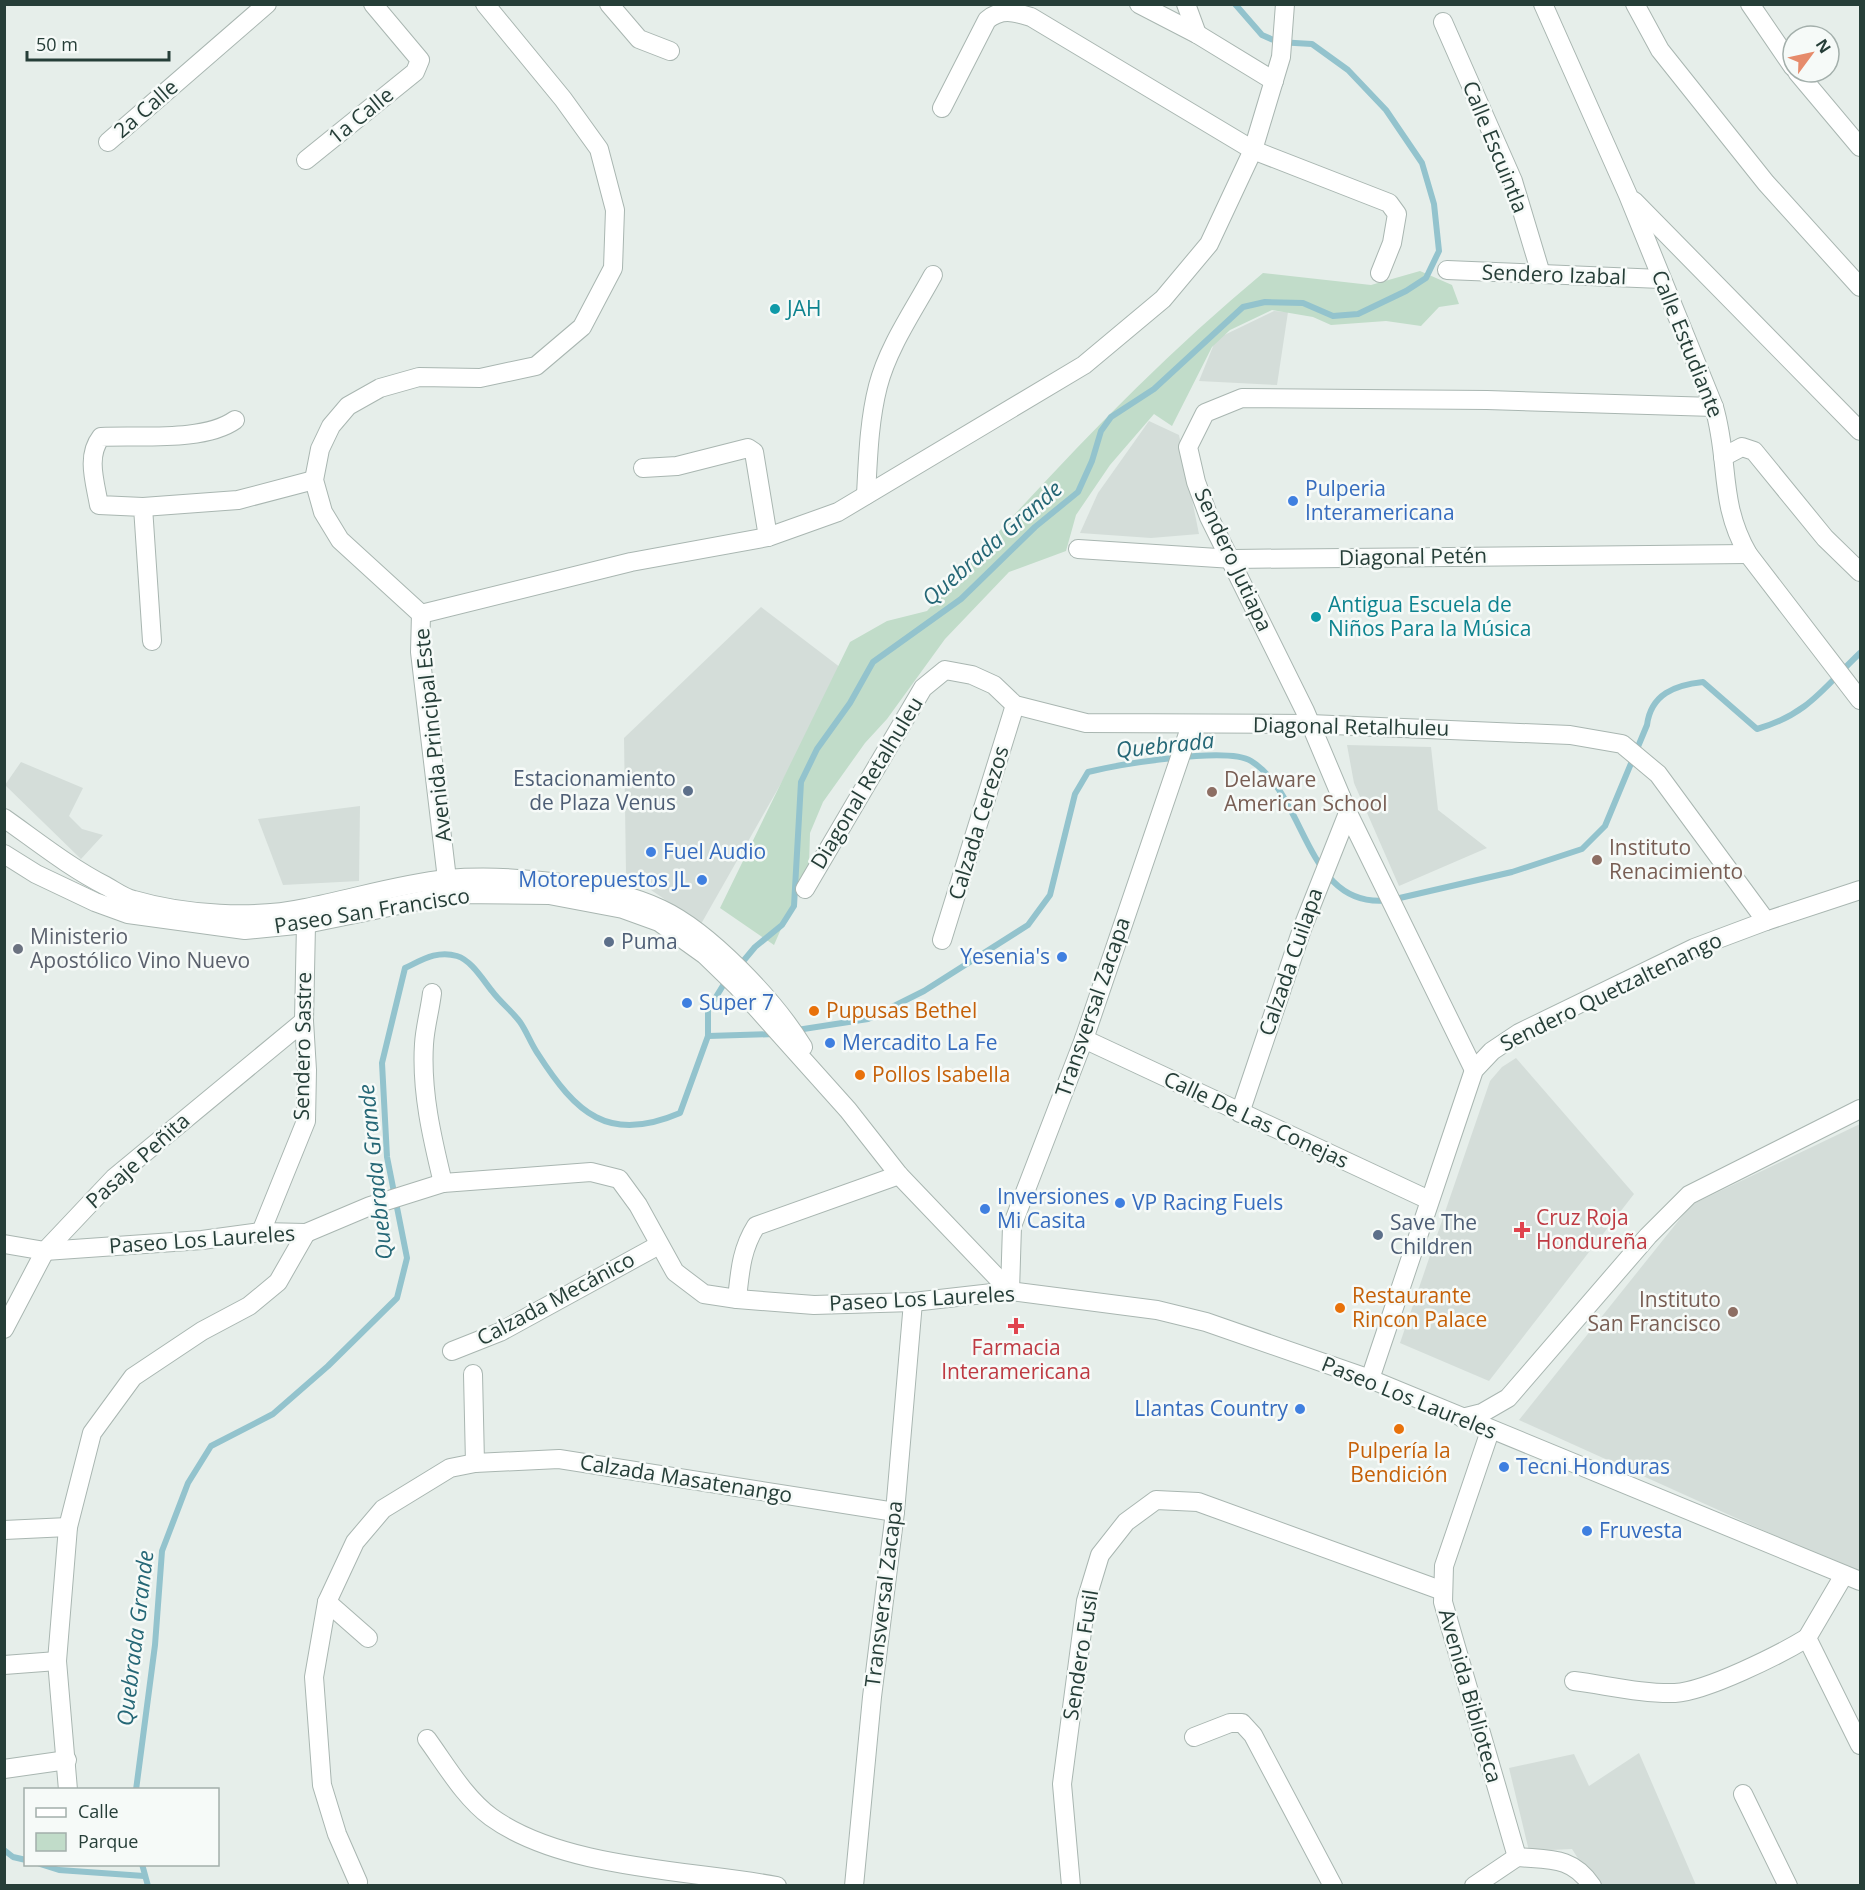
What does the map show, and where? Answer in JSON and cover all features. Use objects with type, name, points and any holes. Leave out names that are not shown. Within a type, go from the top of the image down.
[{"type":"street","name":"2a Calle","points":[[108,142],[267,4]]},
{"type":"street","name":"1a Calle","points":[[306,160],[416,72],[420,60],[373,4]]},
{"type":"street","name":"Avenida Principal Este","points":[[447,879],[420,652],[422,614],[340,540],[323,512],[314,480],[320,449],[331,426],[348,405],[380,388],[419,376],[480,378],[536,366],[582,327],[613,268],[615,210],[599,149],[563,99],[485,4]]},
{"type":"street","points":[[609,4],[639,39],[670,51]]},
{"type":"street","points":[[1139,4],[1197,34],[1274,81]]},
{"type":"street","points":[[1186,4],[1197,34]]},
{"type":"street","points":[[422,614],[631,562],[768,537],[838,512],[1084,365],[1163,299],[1209,244],[1253,150],[1281,57],[1285,4]]},
{"type":"street","name":"Calle Estudiante","points":[[1543,4],[1628,195],[1714,407],[1721,430],[1727,504],[1736,532],[1748,554],[1860,700]]},
{"type":"street","points":[[1635,4],[1660,50],[1766,183],[1860,287]]},
{"type":"street","points":[[1750,4],[1781,50]]},
{"type":"street","points":[[942,108],[987,20],[996,13],[1007,11],[1031,17],[1253,150],[1389,203],[1396,214],[1392,243],[1380,273]]},
{"type":"street","name":"Calle Escuintla","points":[[1443,22],[1513,181],[1540,274]]},
{"type":"street","points":[[1807,84],[1860,147]]},
{"type":"street","points":[[1628,195],[1860,431]]},
{"type":"street","name":"Sendero Izabal","points":[[1447,270],[1661,279]]},
{"type":"street","points":[[866,495],[870,423],[878,384],[890,355],[933,275]]},
{"type":"street","name":"Sendero Jutiapa","points":[[1474,1070],[1348,813],[1310,724],[1233,559],[1209,517],[1196,482],[1188,447],[1205,413],[1242,398],[1487,400],[1714,407]]},
{"type":"street","points":[[235,420],[223,428],[204,433],[101,436],[94,446],[92,467],[99,505],[143,507],[238,500],[314,480]]},
{"type":"street","points":[[1723,457],[1742,447],[1754,451],[1826,538],[1860,572]]},
{"type":"street","points":[[643,468],[678,466],[748,448],[754,452],[768,537]]},
{"type":"street","points":[[143,507],[152,641]]},
{"type":"street","name":"Diagonal Petén","points":[[1078,549],[1233,559],[1748,554]]},
{"type":"street","name":"Diagonal Retalhuleu","points":[[805,889],[923,688],[945,670],[972,675],[994,685],[1015,705],[1086,723],[1310,724],[1570,735],[1622,744],[1659,774],[1766,921]]},
{"type":"street","name":"Calzada Cerezos","points":[[942,940],[1015,705]]},
{"type":"street","name":"Transversal Zacapa","points":[[1011,1291],[1012,1226],[1084,1039],[1191,725]]},
{"type":"street","name":"Calzada Cuilapa","points":[[1240,1113],[1302,929],[1348,813]]},
{"type":"street","name":"Paseo San Francisco","points":[[4,818],[75,870],[133,900],[192,910],[240,914],[304,909],[447,879],[548,881],[622,896],[662,909],[710,950],[748,978],[827,1086],[899,1175],[1011,1291]]},
{"type":"street","name":"Paseo San Francisco","points":[[4,854],[36,874],[95,902],[128,914],[245,930],[306,924],[453,894],[549,895],[623,909],[659,922],[710,950]]},
{"type":"street","name":"Sendero Quetzaltenango","points":[[1370,1379],[1474,1070],[1491,1051],[1519,1034],[1694,948],[1860,890]]},
{"type":"street","name":"Sendero Sastre","points":[[261,1232],[306,1122],[307,1070],[304,1021],[306,924]]},
{"type":"street","points":[[432,993],[424,1043],[425,1090],[432,1139],[443,1183]]},
{"type":"street","name":"Pasaje Peñita","points":[[4,1329],[45,1251],[114,1178],[304,1021]]},
{"type":"street","name":"Calle De Las Conejas","points":[[1084,1039],[1429,1200]]},
{"type":"street","points":[[1462,1418],[1482,1413],[1508,1398],[1648,1236],[1689,1195],[1860,1109]]},
{"type":"street","name":"Paseo Los Laureles","points":[[4,1244],[45,1251],[202,1240],[261,1232],[306,1233],[370,1206],[443,1183],[591,1172],[619,1179],[638,1205],[675,1272],[704,1294],[814,1305],[913,1302],[1011,1291],[1157,1310],[1206,1322],[1370,1379],[1490,1431],[1852,1578]]},
{"type":"street","points":[[737,1299],[741,1258],[746,1242],[756,1226],[899,1175]]},
{"type":"street","points":[[68,1788],[57,1660],[68,1527],[92,1433],[133,1377],[202,1331],[249,1306],[278,1282],[306,1233]]},
{"type":"street","name":"Calzada Mecánico","points":[[452,1351],[500,1332],[659,1245]]},
{"type":"street","name":"Transversal Zacapa","points":[[854,1886],[872,1697],[895,1512],[913,1302]]},
{"type":"street","name":"Calzada Mecánico","points":[[473,1374],[475,1463]]},
{"type":"street","points":[[1508,1398],[1503,1423],[1515,1441]]},
{"type":"street","name":"Avenida Biblioteca","points":[[1490,1431],[1444,1566],[1443,1602],[1517,1857]]},
{"type":"street","name":"Calzada Masatenango","points":[[475,1463],[559,1459],[895,1512]]},
{"type":"street","points":[[358,1882],[337,1834],[322,1785],[314,1677],[327,1602],[355,1542],[383,1509],[450,1468],[475,1463]]},
{"type":"street","name":"Sendero Fusil","points":[[1071,1886],[1062,1784],[1086,1601],[1100,1555],[1126,1522],[1156,1500],[1198,1502],[1443,1591]]},
{"type":"street","points":[[4,1530],[68,1527]]},
{"type":"street","points":[[1574,1681],[1659,1692],[1684,1691],[1779,1655],[1807,1638],[1852,1578]]},
{"type":"street","points":[[327,1602],[368,1638]]},
{"type":"street","points":[[1807,1638],[1860,1745]]},
{"type":"street","points":[[4,1665],[57,1660]]},
{"type":"street","points":[[1194,1737],[1230,1723],[1242,1723],[1253,1735],[1333,1886]]},
{"type":"street","points":[[428,1739],[458,1783],[490,1816],[532,1840],[594,1858],[777,1886]]},
{"type":"street","points":[[4,1769],[67,1760]]},
{"type":"street","points":[[1743,1794],[1788,1886]]},
{"type":"street","points":[[1474,1886],[1517,1857],[1568,1862],[1583,1872],[1592,1886]]},
{"type":"shaded area","points":[[1274,311],[1288,312],[1277,385],[1199,381],[1216,339]]},
{"type":"shaded area","points":[[1149,421],[1179,435],[1199,534],[1151,538],[1080,533],[1098,493]]},
{"type":"shaded area","points":[[761,607],[845,671],[701,924],[626,873],[624,738]]},
{"type":"shaded area","points":[[1347,745],[1431,747],[1438,810],[1487,848],[1399,886],[1354,783]]},
{"type":"shaded area","points":[[21,762],[83,788],[69,816],[82,829],[103,835],[81,859],[5,785]]},
{"type":"shaded area","points":[[360,806],[359,881],[283,885],[258,819]]},
{"type":"shaded area","name":"Cruz Roja Hondureña","points":[[1516,1058],[1634,1194],[1489,1381],[1400,1343],[1490,1081],[1502,1067]]},
{"type":"shaded area","name":"Instituto San Francisco","points":[[1860,1124],[1860,1574],[1519,1420],[1691,1205]]},
{"type":"shaded area","points":[[1639,1753],[1696,1885],[1595,1885],[1572,1849],[1529,1851],[1509,1768],[1574,1754],[1589,1786]]},
{"type":"green space","points":[[1420,271],[1452,285],[1459,304],[1439,307],[1421,326],[1386,321],[1331,325],[1313,317],[1272,310],[1230,330],[1212,347],[1172,426],[1154,414],[1110,465],[1076,515],[1066,551],[1009,572],[945,639],[887,719],[865,743],[823,802],[810,833],[809,865],[774,945],[720,908],[850,642],[887,621],[927,611],[1089,436],[1174,352],[1263,273],[1371,285]]},
{"type":"waterway","name":"Quebrada Grande","points":[[740,965],[755,947],[782,925],[794,906],[801,782],[817,749],[850,703],[873,662],[961,599],[1035,527],[1078,492],[1092,461],[1101,431],[1111,417],[1154,389],[1243,307],[1265,302],[1303,303],[1333,316],[1358,314],[1406,291],[1426,278],[1439,251],[1434,204],[1422,163],[1386,110],[1348,70],[1312,44],[1278,42],[1262,35],[1235,4]]},
{"type":"waterway","name":"Quebrada","points":[[797,1030],[868,1019],[924,991],[1028,925],[1050,895],[1075,794],[1088,772],[1146,761],[1196,756],[1219,755],[1251,761],[1270,778],[1285,799],[1324,871],[1341,888],[1363,899],[1391,900],[1512,872],[1582,849],[1605,826],[1647,725],[1649,714],[1666,693],[1683,686],[1703,682],[1757,729],[1790,716],[1803,707],[1860,653]]},
{"type":"waterway","name":"Quebrada Grande","points":[[136,1788],[155,1645],[162,1551],[188,1483],[211,1446],[273,1414],[328,1366],[397,1298],[407,1258],[387,1157],[382,1063],[405,968],[443,954],[462,958],[520,1022],[552,1075],[581,1107],[613,1124],[633,1125],[655,1122],[680,1113],[708,1036],[708,1010],[727,979]]},
{"type":"waterway","name":"Quebrada","points":[[708,1036],[775,1034]]},
{"type":"waterway","points":[[4,1850],[13,1857],[24,1860]]},
{"type":"waterway","points":[[46,1866],[59,1870],[144,1876]]},
{"type":"waterway","name":"Quebrada Grande","points":[[143,1866],[148,1886]]},
{"type":"place","name":"JAH","points":[[775,309]]},
{"type":"place","name":"Pulperia Interamericana","points":[[1293,501]]},
{"type":"place","name":"Antigua Escuela de Niños Para la Música","points":[[1316,617]]},
{"type":"place","name":"Estacionamiento de Plaza Venus","points":[[688,791]]},
{"type":"place","name":"Delaware American School","points":[[1212,792]]},
{"type":"place","name":"Fuel Audio","points":[[651,852]]},
{"type":"place","name":"Instituto Renacimiento","points":[[1597,860]]},
{"type":"place","name":"Motorepuestos JL","points":[[702,880]]},
{"type":"place","name":"Puma","points":[[609,942]]},
{"type":"place","name":"Ministerio Apostólico Vino Nuevo","points":[[18,949]]},
{"type":"place","name":"Yesenia's","points":[[1062,957]]},
{"type":"place","name":"Super 7","points":[[687,1003]]},
{"type":"place","name":"Pupusas Bethel","points":[[814,1011]]},
{"type":"place","name":"Mercadito La Fe","points":[[830,1043]]},
{"type":"place","name":"Pollos Isabella","points":[[860,1075]]},
{"type":"place","name":"VP Racing Fuels","points":[[1120,1203]]},
{"type":"place","name":"Inversiones Mi Casita","points":[[985,1209]]},
{"type":"place","name":"Cruz Roja Hondureña","points":[[1522,1230]]},
{"type":"place","name":"Save The Children","points":[[1378,1235]]},
{"type":"place","name":"Restaurante Rincon Palace","points":[[1340,1308]]},
{"type":"place","name":"Instituto San Francisco","points":[[1733,1312]]},
{"type":"place","name":"Farmacia Interamericana","points":[[1016,1326]]},
{"type":"place","name":"Llantas Country","points":[[1300,1409]]},
{"type":"place","name":"Pulpería la Bendición","points":[[1399,1429]]},
{"type":"place","name":"Tecni Honduras","points":[[1504,1467]]},
{"type":"place","name":"Fruvesta","points":[[1587,1531]]}]
